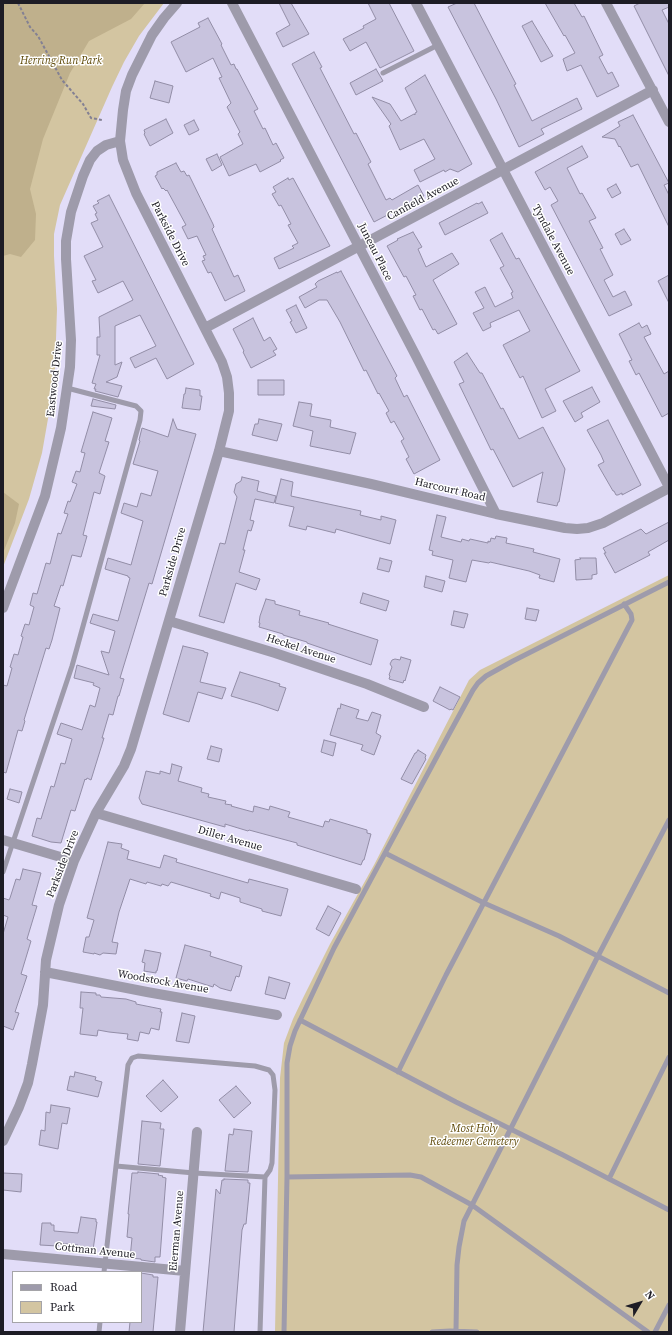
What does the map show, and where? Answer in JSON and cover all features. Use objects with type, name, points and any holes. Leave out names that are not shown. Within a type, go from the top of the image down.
[{"type":"street","name":"Parkside Drive","points":[[3,1140],[19,1107],[28,1083],[43,1004],[45,972],[49,947],[74,861],[96,813],[124,766],[131,749],[218,451],[228,411],[229,393],[227,377],[222,362],[136,193],[123,160],[120,141],[126,91],[132,75],[152,35],[177,3]]},
{"type":"street","name":"Juneau Place","points":[[232,3],[359,246],[496,514]]},
{"type":"street","name":"Tyndale Avenue","points":[[416,3],[669,488]]},
{"type":"street","points":[[606,3],[669,122]]},
{"type":"street","name":"Canfield Avenue","points":[[204,328],[653,90]]},
{"type":"street","name":"Eastwood Drive","points":[[3,608],[45,496],[62,428],[70,366],[71,340],[66,241],[71,212],[90,160],[97,151],[106,145],[120,141]]},
{"type":"street","name":"Harcourt Road","points":[[218,451],[371,484],[496,514],[565,528],[577,529],[588,528],[603,523],[669,488]]},
{"type":"street","name":"Heckel Avenue","points":[[169,621],[297,660],[367,684],[424,707]]},
{"type":"street","name":"Diller Avenue","points":[[96,813],[356,889]]},
{"type":"street","points":[[8,841],[74,861]]},
{"type":"street","name":"Woodstock Avenue","points":[[45,972],[277,1015]]},
{"type":"street","name":"Eierman Avenue","points":[[180,1332],[197,1132]]},
{"type":"street","name":"Cottman Avenue","points":[[3,1254],[105,1268],[186,1271]]},
{"type":"lane","points":[[383,73],[438,45]]},
{"type":"lane","points":[[3,872],[8,841],[72,666],[140,420],[140,411],[136,406],[67,388]]},
{"type":"lane","points":[[284,1332],[287,1178],[287,1063],[290,1046],[300,1020],[334,948],[478,683],[486,676],[513,660],[669,582]]},
{"type":"lane","points":[[398,1072],[446,975],[632,620],[631,614],[624,604]]},
{"type":"lane","points":[[456,1331],[457,1256],[464,1221],[598,956],[669,820]]},
{"type":"lane","points":[[385,853],[484,903],[559,936],[669,993]]},
{"type":"lane","points":[[300,1020],[398,1072],[669,1210]]},
{"type":"lane","points":[[105,1268],[128,1066],[132,1058],[138,1056],[255,1066],[269,1070],[273,1075],[275,1090],[272,1163],[266,1177],[260,1332]]},
{"type":"lane","points":[[609,1179],[669,1057]]},
{"type":"lane","points":[[116,1166],[194,1173],[266,1177]]},
{"type":"lane","points":[[287,1178],[410,1175],[421,1177],[472,1205],[648,1332]]},
{"type":"lane","points":[[655,1332],[669,1305]]},
{"type":"lane","points":[[432,1332],[477,1332]]},
{"type":"path","points":[[18,3],[30,27],[38,36],[62,80],[83,104],[91,118],[102,120]]},
{"type":"green space","name":"Herring Run Park","points":[[3,3],[164,3],[139,36],[124,62],[60,205],[54,234],[57,309],[55,369],[52,396],[42,453],[29,499],[3,567]]},
{"type":"green space","points":[[3,3],[145,3],[131,19],[89,41],[70,73],[43,139],[30,189],[36,214],[35,240],[21,257],[10,254],[3,256]]},
{"type":"green space","points":[[3,492],[19,504],[15,523],[3,553]]},
{"type":"green space","name":"Most Holy Redeemer Cemetery","points":[[669,575],[669,1332],[275,1332],[280,1078],[284,1043],[293,1019],[330,944],[374,865],[469,680],[480,670]]},
{"type":"building","points":[[279,3],[291,3],[309,34],[283,47],[276,33],[290,25]]},
{"type":"building","points":[[368,3],[389,3],[414,51],[380,68],[366,42],[350,51],[343,39],[364,28],[363,26],[376,19]]},
{"type":"building","points":[[457,3],[474,3],[516,84],[514,85],[532,121],[577,98],[582,109],[541,129],[544,134],[519,147],[448,7]]},
{"type":"building","points":[[545,3],[574,3],[582,17],[584,16],[603,55],[599,57],[608,74],[612,72],[619,86],[597,97],[581,65],[567,71],[563,59],[575,53]]},
{"type":"building","points":[[640,3],[669,3],[669,7],[662,10],[669,24],[669,76],[634,6]]},
{"type":"building","points":[[208,18],[231,65],[234,64],[258,109],[254,111],[263,129],[265,128],[273,145],[276,143],[284,158],[260,172],[256,164],[229,176],[220,157],[243,144],[238,134],[240,132],[227,107],[231,103],[219,78],[222,77],[213,58],[186,72],[171,42],[200,27],[198,23]]},
{"type":"building","points":[[532,21],[553,56],[541,62],[522,26]]},
{"type":"building","points":[[314,52],[322,67],[320,68],[354,134],[356,133],[371,162],[368,164],[386,200],[390,198],[392,200],[418,185],[424,196],[374,222],[292,64]]},
{"type":"building","points":[[376,69],[383,81],[356,95],[350,83]]},
{"type":"building","points":[[425,75],[472,164],[458,172],[450,169],[445,172],[444,170],[420,182],[414,170],[435,159],[424,139],[400,150],[389,126],[391,124],[372,97],[390,104],[401,121],[414,114],[415,115],[417,112],[405,88]]},
{"type":"building","points":[[155,81],[173,86],[169,103],[150,98]]},
{"type":"building","points":[[633,115],[669,183],[664,185],[669,195],[669,227],[638,164],[631,167],[615,139],[602,137],[620,126],[618,122]]},
{"type":"building","points":[[166,119],[173,133],[150,146],[144,134],[144,130]]},
{"type":"building","points":[[194,120],[199,130],[189,135],[184,125]]},
{"type":"building","points":[[582,146],[588,157],[567,168],[580,194],[582,193],[596,218],[589,221],[603,248],[600,249],[613,275],[604,280],[613,297],[625,291],[632,305],[609,316],[551,205],[558,201],[550,187],[545,190],[535,172]]},
{"type":"building","points":[[217,154],[222,165],[212,171],[206,159]]},
{"type":"building","points":[[176,163],[181,172],[184,171],[187,176],[189,175],[213,224],[214,227],[212,229],[234,277],[238,275],[245,291],[225,301],[211,272],[208,273],[202,261],[205,260],[203,256],[206,255],[197,236],[188,239],[182,227],[186,225],[167,190],[162,189],[155,176],[157,175],[157,172]]},
{"type":"building","points":[[288,178],[289,180],[293,178],[330,246],[279,269],[274,258],[294,248],[292,246],[298,243],[288,225],[291,224],[281,205],[279,206],[272,194],[276,192],[273,187]]},
{"type":"building","points":[[616,184],[621,193],[612,198],[607,189]]},
{"type":"building","points":[[109,195],[194,364],[167,379],[156,358],[135,368],[130,358],[156,346],[140,315],[115,326],[115,365],[122,362],[117,377],[106,382],[122,386],[118,397],[95,391],[96,389],[94,389],[96,384],[92,383],[100,355],[97,355],[97,337],[100,337],[99,317],[133,300],[123,281],[98,293],[92,281],[96,280],[84,256],[103,247],[91,223],[98,220],[95,214],[97,213],[93,206],[99,203],[97,201]]},
{"type":"building","points":[[482,202],[488,213],[445,235],[439,223],[477,203]]},
{"type":"building","points":[[624,229],[631,240],[621,245],[615,234]]},
{"type":"building","points":[[413,232],[422,247],[418,249],[426,267],[452,253],[459,264],[433,280],[457,324],[438,334],[435,329],[433,330],[422,309],[420,310],[413,296],[416,295],[387,246],[398,240],[397,239]]},
{"type":"building","points":[[502,233],[516,259],[519,258],[580,371],[545,389],[556,411],[542,418],[523,376],[520,378],[503,345],[530,331],[519,310],[490,323],[491,327],[483,331],[473,313],[484,308],[475,292],[485,287],[495,307],[513,298],[511,293],[513,292],[500,268],[504,266],[490,240]]},
{"type":"building","points":[[341,271],[397,376],[395,378],[404,397],[407,395],[440,460],[414,474],[406,459],[409,457],[401,441],[404,439],[394,421],[391,423],[386,413],[389,411],[379,393],[378,394],[366,370],[364,371],[340,322],[327,300],[319,300],[305,308],[299,297],[317,287],[315,284],[318,281]]},
{"type":"building","points":[[669,275],[669,303],[658,281]]},
{"type":"building","points":[[296,305],[307,328],[296,333],[286,310]]},
{"type":"building","points":[[253,318],[264,341],[270,337],[277,349],[273,351],[276,355],[251,368],[233,329]]},
{"type":"building","points":[[639,323],[642,328],[647,325],[651,334],[644,337],[664,374],[669,371],[669,413],[662,417],[639,373],[636,375],[629,361],[632,360],[619,334]]},
{"type":"building","points":[[467,353],[480,373],[482,373],[501,409],[503,408],[519,439],[543,427],[565,469],[557,506],[537,502],[543,472],[513,487],[493,449],[491,450],[459,384],[464,382],[454,362]]},
{"type":"building","points":[[258,380],[284,380],[284,395],[258,395]]},
{"type":"building","points":[[592,387],[600,402],[581,413],[583,417],[575,422],[563,401]]},
{"type":"building","points":[[186,388],[200,390],[200,396],[202,396],[200,410],[182,408]]},
{"type":"building","points":[[93,399],[116,405],[115,409],[91,406]]},
{"type":"building","points":[[299,402],[312,404],[310,416],[331,420],[330,427],[356,433],[350,454],[310,446],[313,431],[293,426]]},
{"type":"building","points":[[93,412],[112,418],[105,441],[109,442],[99,473],[105,476],[100,494],[94,492],[83,535],[87,536],[81,557],[72,555],[63,586],[61,585],[54,606],[60,608],[52,640],[49,649],[46,648],[22,731],[18,730],[6,773],[3,772],[3,685],[7,686],[12,668],[10,667],[14,654],[18,655],[23,637],[21,636],[25,624],[29,625],[34,607],[30,605],[33,593],[37,594],[46,563],[50,564],[58,533],[61,534],[68,514],[64,513],[68,501],[70,502],[77,484],[72,482],[76,471],[80,472],[85,453],[81,452]]},
{"type":"building","points":[[173,419],[177,429],[196,434],[152,584],[149,583],[120,678],[124,679],[119,696],[113,715],[109,714],[102,738],[104,738],[91,780],[87,778],[86,780],[85,779],[75,811],[71,810],[61,843],[51,842],[32,836],[37,818],[41,819],[51,786],[54,787],[61,763],[65,764],[72,739],[57,734],[61,723],[82,730],[90,705],[95,707],[100,688],[93,685],[94,683],[74,678],[77,665],[109,675],[101,651],[109,653],[115,631],[90,623],[93,614],[118,621],[130,578],[128,576],[105,569],[108,558],[131,565],[143,521],[121,513],[124,503],[137,507],[141,493],[151,496],[158,471],[133,464],[140,441],[142,428],[168,437]]},
{"type":"building","points":[[259,419],[282,424],[277,441],[252,435],[255,424],[258,424]]},
{"type":"building","points":[[608,420],[641,485],[622,495],[622,493],[616,495],[598,465],[604,462],[587,430]]},
{"type":"building","points":[[242,477],[259,481],[257,491],[276,496],[274,503],[255,499],[250,520],[254,521],[251,531],[248,530],[243,550],[245,550],[239,572],[260,579],[256,590],[236,583],[224,623],[199,616],[220,543],[225,544],[237,497],[234,492],[236,484],[241,481]]},
{"type":"building","points":[[281,479],[293,482],[291,496],[361,511],[360,515],[381,520],[381,516],[396,520],[390,544],[336,529],[335,533],[307,526],[306,530],[289,526],[294,507],[275,503]]},
{"type":"building","points":[[437,515],[446,517],[441,537],[461,542],[462,539],[469,541],[470,539],[488,543],[488,541],[490,542],[491,538],[495,539],[496,536],[507,538],[506,543],[534,549],[533,552],[560,559],[554,582],[539,578],[540,575],[529,571],[490,562],[472,560],[466,582],[449,578],[453,560],[432,555],[433,551],[429,550]]},
{"type":"building","points":[[669,522],[669,540],[648,552],[650,555],[615,573],[604,553],[606,553],[603,548],[641,529],[646,534]]},
{"type":"building","points":[[380,558],[392,561],[389,572],[377,569]]},
{"type":"building","points":[[580,558],[596,558],[597,574],[592,575],[592,579],[576,580],[575,560],[581,559]]},
{"type":"building","points":[[426,576],[445,581],[442,592],[424,587]]},
{"type":"building","points":[[363,593],[389,601],[386,611],[360,603]]},
{"type":"building","points":[[266,599],[275,601],[275,604],[300,611],[299,615],[329,623],[328,624],[378,640],[371,665],[307,642],[259,627],[260,616]]},
{"type":"building","points":[[527,608],[539,610],[536,621],[525,619]]},
{"type":"building","points":[[454,611],[468,614],[464,628],[451,625]]},
{"type":"building","points":[[183,646],[208,653],[200,682],[226,688],[222,699],[198,692],[189,722],[163,714]]},
{"type":"building","points":[[401,657],[411,660],[405,681],[404,680],[403,683],[389,679],[392,667],[390,664],[392,660],[400,660]]},
{"type":"building","points":[[240,672],[280,684],[279,686],[286,688],[278,711],[231,696]]},
{"type":"building","points":[[440,687],[460,697],[453,710],[450,710],[433,701]]},
{"type":"building","points":[[341,704],[359,710],[356,718],[368,721],[372,712],[381,715],[376,733],[381,736],[374,755],[361,750],[363,745],[330,735],[338,708],[340,709]]},
{"type":"building","points":[[324,740],[336,743],[333,756],[321,752]]},
{"type":"building","points":[[211,746],[222,749],[219,762],[207,759]]},
{"type":"building","points":[[418,750],[426,755],[426,759],[412,784],[401,779]]},
{"type":"building","points":[[172,764],[182,767],[178,781],[202,788],[201,792],[209,794],[208,797],[226,801],[225,804],[253,812],[254,806],[269,810],[270,806],[290,812],[288,817],[323,827],[325,821],[329,822],[330,819],[367,830],[367,833],[371,834],[364,860],[361,865],[297,845],[297,843],[225,824],[225,827],[142,804],[139,798],[146,771],[160,774],[160,771],[170,774]]},
{"type":"building","points":[[10,789],[22,792],[19,803],[7,799]]},
{"type":"building","points":[[108,842],[122,844],[121,848],[129,851],[127,859],[160,868],[164,855],[177,859],[176,862],[248,883],[249,879],[288,889],[281,916],[262,911],[262,909],[240,902],[240,898],[221,892],[219,899],[210,896],[211,894],[171,882],[168,886],[162,884],[161,886],[147,882],[146,884],[130,879],[119,912],[112,942],[118,943],[116,954],[103,953],[100,955],[83,952],[86,937],[89,937],[94,920],[87,918]]},
{"type":"building","points":[[23,869],[41,873],[32,905],[37,906],[27,939],[31,941],[21,974],[27,976],[15,1012],[19,1013],[13,1030],[3,1026],[3,934],[8,917],[3,915],[3,898],[9,900],[16,879],[20,880]]},
{"type":"building","points":[[328,906],[341,913],[329,936],[316,929]]},
{"type":"building","points":[[185,945],[211,952],[210,956],[242,966],[239,977],[236,976],[231,991],[220,988],[214,984],[213,987],[188,979],[187,981],[176,978]]},
{"type":"building","points":[[145,950],[161,953],[156,973],[144,971],[145,963],[142,962]]},
{"type":"building","points":[[269,977],[290,983],[285,999],[265,994]]},
{"type":"building","points":[[81,992],[96,993],[96,995],[100,995],[101,997],[126,999],[136,1002],[136,1004],[161,1009],[160,1012],[162,1012],[159,1030],[151,1028],[149,1034],[140,1032],[138,1041],[127,1039],[128,1034],[98,1030],[97,1036],[80,1034],[83,1008],[80,1008]]},
{"type":"building","points":[[182,1013],[195,1016],[189,1043],[176,1041]]},
{"type":"building","points":[[75,1072],[96,1077],[95,1080],[102,1082],[98,1097],[67,1090],[70,1076],[74,1077]]},
{"type":"building","points":[[163,1080],[178,1097],[161,1112],[146,1096]]},
{"type":"building","points":[[236,1086],[251,1103],[234,1118],[219,1100]]},
{"type":"building","points":[[51,1105],[70,1108],[67,1124],[62,1123],[58,1149],[39,1145],[41,1130],[45,1131],[46,1112],[50,1113]]},
{"type":"building","points":[[142,1121],[161,1123],[160,1129],[164,1129],[160,1166],[138,1164]]},
{"type":"building","points":[[234,1129],[252,1131],[248,1172],[225,1171],[229,1134],[233,1135]]},
{"type":"building","points":[[138,1172],[159,1174],[158,1175],[166,1178],[160,1257],[155,1257],[155,1262],[130,1258],[132,1238],[127,1237],[128,1214],[132,1173]]},
{"type":"building","points":[[3,1173],[22,1174],[21,1192],[3,1190]]},
{"type":"building","points":[[222,1180],[248,1180],[248,1183],[250,1183],[246,1224],[244,1224],[242,1230],[234,1332],[203,1332],[216,1189],[220,1194]]},
{"type":"building","points":[[81,1217],[96,1219],[97,1222],[93,1250],[77,1248],[78,1245],[59,1243],[58,1246],[40,1245],[42,1223],[51,1223],[51,1225],[54,1225],[54,1231],[78,1233]]},
{"type":"building","points":[[142,1273],[158,1277],[153,1332],[129,1332],[130,1323],[142,1323]]}]
